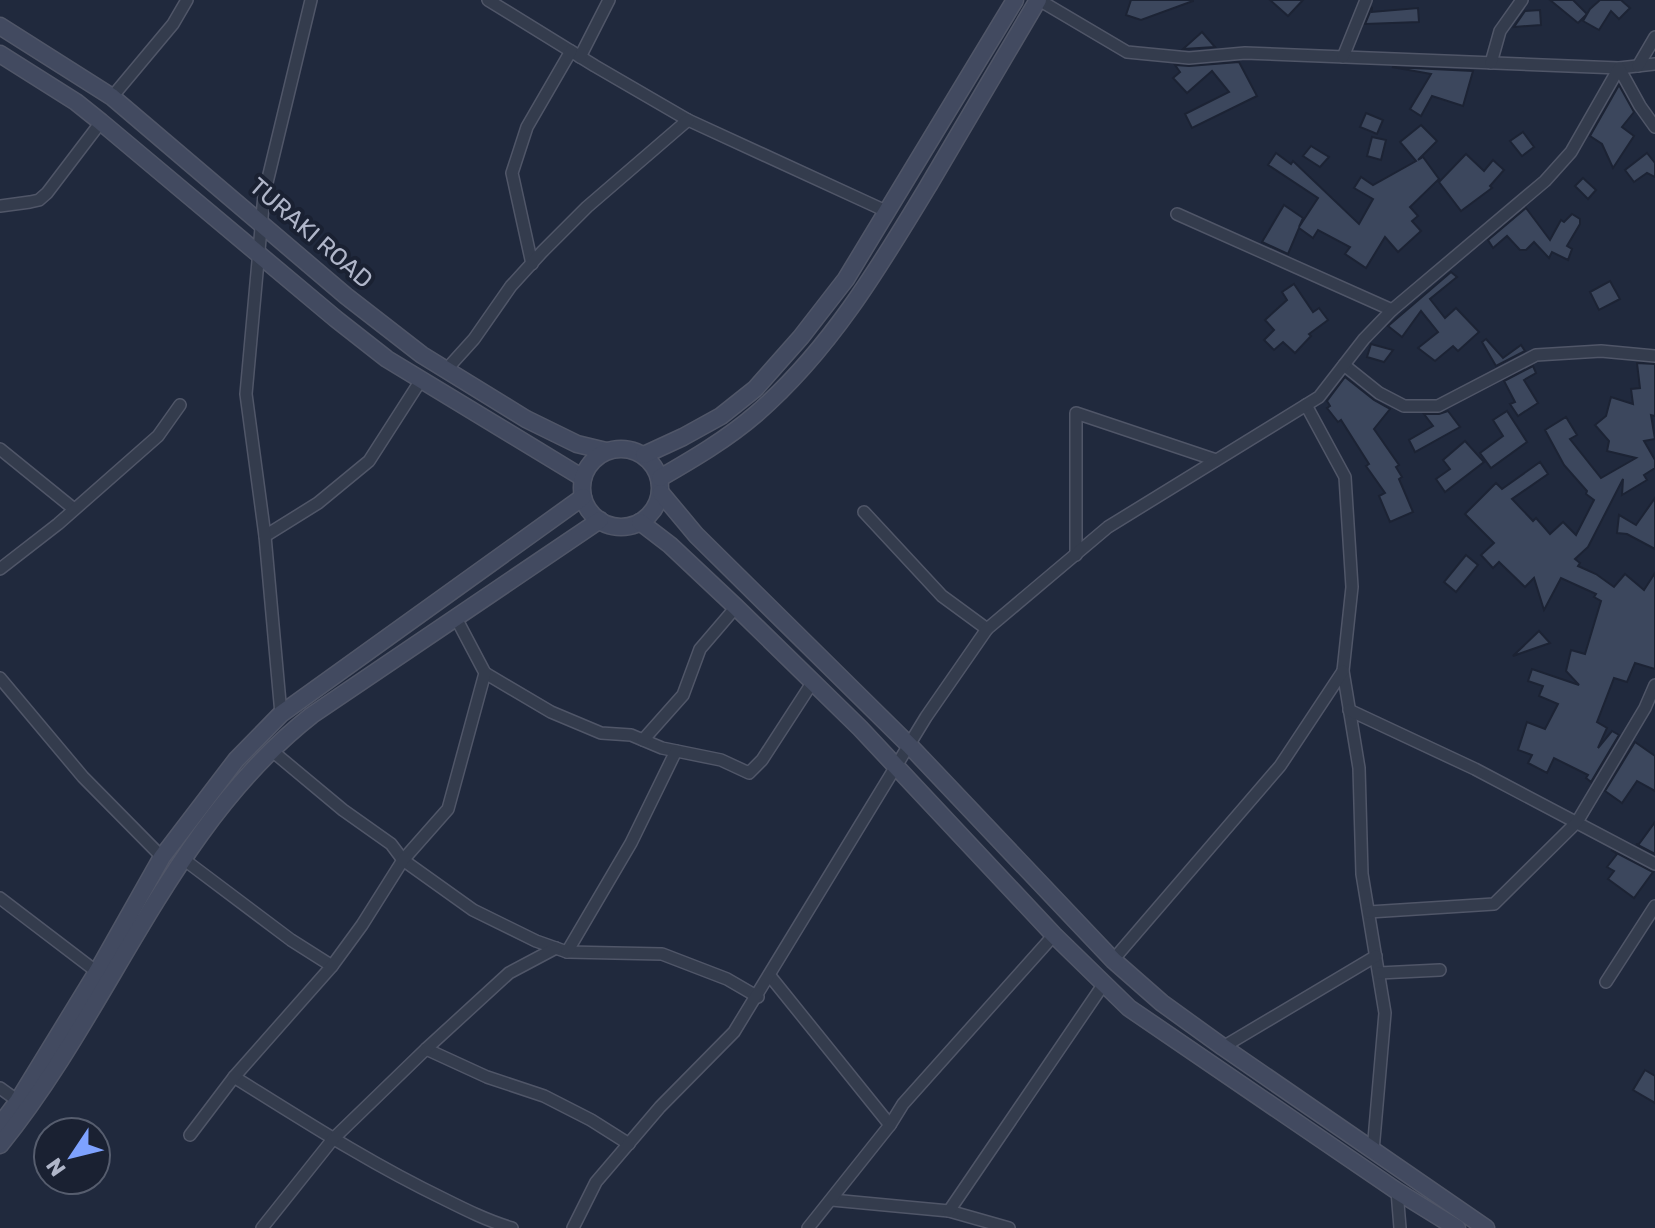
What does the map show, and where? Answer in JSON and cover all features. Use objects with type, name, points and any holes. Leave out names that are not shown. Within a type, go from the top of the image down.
[{"type":"main road","points":[[644,455],[721,416],[755,389],[801,337],[846,279],[1015,0]]},
{"type":"main road","points":[[1038,0],[874,276],[834,332],[796,376],[754,416],[660,485],[654,510],[640,522],[620,527],[600,520],[589,510],[583,497],[583,478],[591,462],[606,451],[625,448],[644,455],[660,485],[696,535],[910,746],[1113,960],[1162,1003],[1223,1047],[1486,1228]]},
{"type":"main road","name":"TURAKI ROAD","points":[[0,26],[112,97],[346,296],[422,355],[526,419],[577,444],[606,451]]},
{"type":"main road","points":[[0,54],[76,102],[356,335],[421,380],[583,478]]},
{"type":"main road","points":[[0,1125],[97,972],[162,857],[236,760],[281,714],[583,497]]},
{"type":"main road","points":[[0,1145],[50,1079],[182,858],[217,811],[271,750],[312,715],[600,520]]},
{"type":"main road","points":[[640,522],[670,545],[860,728],[1103,985],[1159,1029],[1397,1191],[1457,1228]]},
{"type":"street","points":[[112,97],[173,24],[187,0]]},
{"type":"street","points":[[281,714],[265,536],[246,394],[264,195],[311,0]]},
{"type":"street","points":[[488,0],[688,120],[888,212]]},
{"type":"street","points":[[532,264],[512,173],[527,127],[609,0]]},
{"type":"street","points":[[1038,0],[1127,52],[1189,58],[1245,53],[1619,68],[1655,64]]},
{"type":"street","points":[[1343,57],[1366,0]]},
{"type":"street","points":[[1491,63],[1500,31],[1522,0]]},
{"type":"street","points":[[1638,66],[1655,37]]},
{"type":"street","points":[[1619,68],[1655,127]]},
{"type":"street","points":[[573,1228],[596,1182],[697,1067],[734,1032],[926,717],[987,629],[1108,527],[1319,397],[1364,339],[1392,310],[1545,181],[1571,152],[1619,68]]},
{"type":"street","points":[[446,370],[474,339],[511,286],[587,207],[688,120]]},
{"type":"street","points":[[0,206],[39,200],[101,122]]},
{"type":"street","points":[[1177,214],[1392,310]]},
{"type":"street","points":[[1344,365],[1379,393],[1404,406],[1438,406],[1536,355],[1601,351],[1655,356]]},
{"type":"street","points":[[265,536],[318,503],[369,461],[421,380]]},
{"type":"street","points":[[0,569],[158,436],[180,405]]},
{"type":"street","points":[[1306,405],[1345,477],[1352,587],[1343,671],[1359,768],[1362,874],[1385,1013],[1373,1151]]},
{"type":"street","points":[[1076,555],[1076,413],[1216,460]]},
{"type":"street","points":[[0,449],[74,509]]},
{"type":"street","points":[[864,512],[942,596],[987,629]]},
{"type":"street","points":[[643,740],[683,695],[700,649],[736,607]]},
{"type":"street","points":[[456,618],[485,673],[551,712],[601,733],[631,735],[676,751],[721,760],[749,773],[762,760],[812,683]]},
{"type":"street","points":[[1113,960],[1280,766],[1343,671]]},
{"type":"street","points":[[190,1135],[234,1077],[332,966],[403,860],[448,809],[485,673]]},
{"type":"street","points":[[0,678],[83,777],[162,857]]},
{"type":"street","points":[[1369,912],[1494,904],[1577,822],[1645,708],[1655,685]]},
{"type":"street","points":[[1349,710],[1475,769],[1655,864]]},
{"type":"street","points":[[271,750],[343,810],[391,844],[403,860],[473,910],[562,950],[662,954],[727,979],[758,997]]},
{"type":"street","points":[[262,1228],[333,1139],[426,1049],[509,973],[562,950],[631,843],[676,751]]},
{"type":"street","points":[[182,858],[291,940],[332,966]]},
{"type":"street","points":[[0,898],[97,972]]},
{"type":"street","points":[[1606,982],[1655,906]]},
{"type":"street","points":[[808,1228],[890,1125],[903,1104],[1054,935]]},
{"type":"street","points":[[1223,1047],[1376,956]]},
{"type":"street","points":[[1379,973],[1440,970]]},
{"type":"street","points":[[770,976],[890,1125]]},
{"type":"street","points":[[949,1211],[1103,985]]},
{"type":"street","points":[[426,1049],[487,1077],[544,1096],[629,1144]]},
{"type":"street","points":[[234,1077],[333,1139],[415,1185],[494,1223],[512,1228]]},
{"type":"street","points":[[0,1088],[18,1101]]},
{"type":"street","points":[[1397,1191],[1400,1228]]},
{"type":"street","points":[[832,1200],[949,1211],[1009,1228]]},
{"type":"building","points":[[1131,0],[1193,1],[1141,20],[1126,15]]},
{"type":"building","points":[[1270,0],[1303,0],[1288,16]]},
{"type":"building","points":[[1550,0],[1573,0],[1587,14],[1578,23]]},
{"type":"building","points":[[1600,0],[1621,0],[1630,8],[1619,19],[1611,11],[1599,30],[1583,21]]},
{"type":"building","points":[[1372,7],[1372,12],[1418,8],[1419,22],[1365,24]]},
{"type":"building","points":[[1540,10],[1541,25],[1514,27],[1525,11]]},
{"type":"building","points":[[1202,32],[1215,47],[1183,49]]},
{"type":"building","points":[[1239,62],[1257,96],[1192,128],[1185,114],[1229,92],[1212,71],[1187,93],[1173,78],[1180,72],[1175,65]]},
{"type":"building","points":[[1392,67],[1473,71],[1463,106],[1432,96],[1421,116],[1410,109],[1431,74]]},
{"type":"building","points":[[1619,85],[1634,112],[1622,127],[1634,136],[1613,168],[1602,144],[1590,136]]},
{"type":"building","points":[[1366,113],[1383,120],[1377,134],[1360,127]]},
{"type":"building","points":[[1421,125],[1437,141],[1418,160],[1423,157],[1439,179],[1410,207],[1418,216],[1412,221],[1421,231],[1398,252],[1385,237],[1366,268],[1345,254],[1350,247],[1318,230],[1313,238],[1299,228],[1288,254],[1262,242],[1284,205],[1303,218],[1299,227],[1318,198],[1268,165],[1276,153],[1291,164],[1293,161],[1359,224],[1373,199],[1354,188],[1361,177],[1373,185],[1416,161],[1400,142]]},
{"type":"building","points":[[1523,132],[1534,147],[1522,156],[1510,141]]},
{"type":"building","points":[[1372,137],[1386,140],[1381,160],[1367,156]]},
{"type":"building","points":[[1311,146],[1329,157],[1320,167],[1303,156]]},
{"type":"building","points":[[1647,153],[1655,163],[1655,177],[1647,173],[1634,182],[1625,170]]},
{"type":"building","points":[[1466,154],[1484,171],[1493,160],[1504,170],[1490,186],[1492,188],[1461,211],[1439,182]]},
{"type":"building","points":[[1583,178],[1596,190],[1588,199],[1575,186]]},
{"type":"building","points":[[1526,208],[1550,240],[1561,220],[1564,222],[1572,214],[1580,219],[1567,246],[1572,249],[1568,260],[1552,252],[1549,258],[1534,242],[1526,250],[1520,250],[1507,236],[1493,248],[1488,240]]},
{"type":"building","points":[[1451,272],[1457,277],[1430,299],[1445,318],[1456,308],[1479,332],[1458,351],[1453,346],[1435,361],[1418,348],[1438,332],[1421,311],[1402,337],[1388,326]]},
{"type":"building","points":[[1610,281],[1620,299],[1599,310],[1590,292]]},
{"type":"building","points":[[1294,284],[1313,312],[1319,308],[1328,320],[1309,334],[1311,336],[1295,353],[1283,342],[1274,350],[1264,340],[1274,330],[1265,320],[1287,300],[1282,292]]},
{"type":"building","points":[[1486,339],[1503,358],[1521,345],[1525,351],[1496,366],[1482,342]]},
{"type":"building","points":[[1371,344],[1393,350],[1384,362],[1367,357]]},
{"type":"building","points":[[1637,363],[1655,364],[1655,416],[1651,415],[1655,439],[1644,441],[1655,460],[1655,468],[1644,475],[1647,480],[1622,495],[1623,479],[1588,547],[1575,559],[1580,563],[1578,566],[1614,587],[1625,574],[1644,590],[1655,573],[1655,669],[1635,663],[1627,682],[1614,678],[1597,722],[1607,728],[1598,748],[1612,731],[1619,735],[1591,782],[1586,778],[1588,775],[1554,758],[1547,773],[1528,763],[1532,755],[1518,750],[1527,722],[1545,729],[1558,704],[1539,696],[1543,686],[1528,681],[1532,669],[1579,685],[1566,671],[1571,650],[1585,654],[1601,601],[1594,597],[1596,594],[1561,578],[1544,610],[1534,578],[1525,587],[1499,562],[1493,568],[1481,555],[1494,543],[1465,514],[1496,483],[1502,489],[1540,462],[1548,474],[1512,499],[1550,534],[1563,522],[1576,535],[1594,500],[1564,465],[1545,430],[1566,417],[1577,435],[1570,439],[1601,478],[1636,458],[1607,451],[1609,441],[1595,425],[1606,416],[1611,397],[1633,404],[1631,389],[1640,388]]},
{"type":"building","points":[[1533,366],[1536,373],[1524,380],[1538,403],[1518,416],[1510,404],[1515,402],[1504,381]]},
{"type":"building","points":[[1345,377],[1390,409],[1374,429],[1399,465],[1396,467],[1402,477],[1399,479],[1413,512],[1390,522],[1379,496],[1385,493],[1366,466],[1369,464],[1341,420],[1338,422],[1327,408],[1330,406],[1327,401]]},
{"type":"building","points":[[1448,411],[1460,427],[1415,452],[1409,440],[1433,426],[1424,414]]},
{"type":"building","points":[[1507,411],[1527,442],[1491,468],[1480,453],[1503,436],[1493,420]]},
{"type":"building","points":[[1465,441],[1484,462],[1445,492],[1436,479],[1450,469],[1443,460]]},
{"type":"building","points":[[1655,498],[1655,549],[1627,534],[1617,533],[1619,515],[1636,525]]},
{"type":"building","points":[[1466,555],[1478,565],[1456,592],[1444,582]]},
{"type":"building","points":[[1539,631],[1550,643],[1513,656]]},
{"type":"building","points":[[1635,742],[1655,756],[1655,791],[1637,781],[1622,803],[1605,791]]},
{"type":"building","points":[[1655,822],[1655,854],[1636,844]]},
{"type":"building","points":[[1611,850],[1653,872],[1634,898],[1608,879],[1614,871],[1607,867],[1617,854]]},
{"type":"building","points":[[1645,1070],[1655,1076],[1655,1103],[1633,1090]]}]
